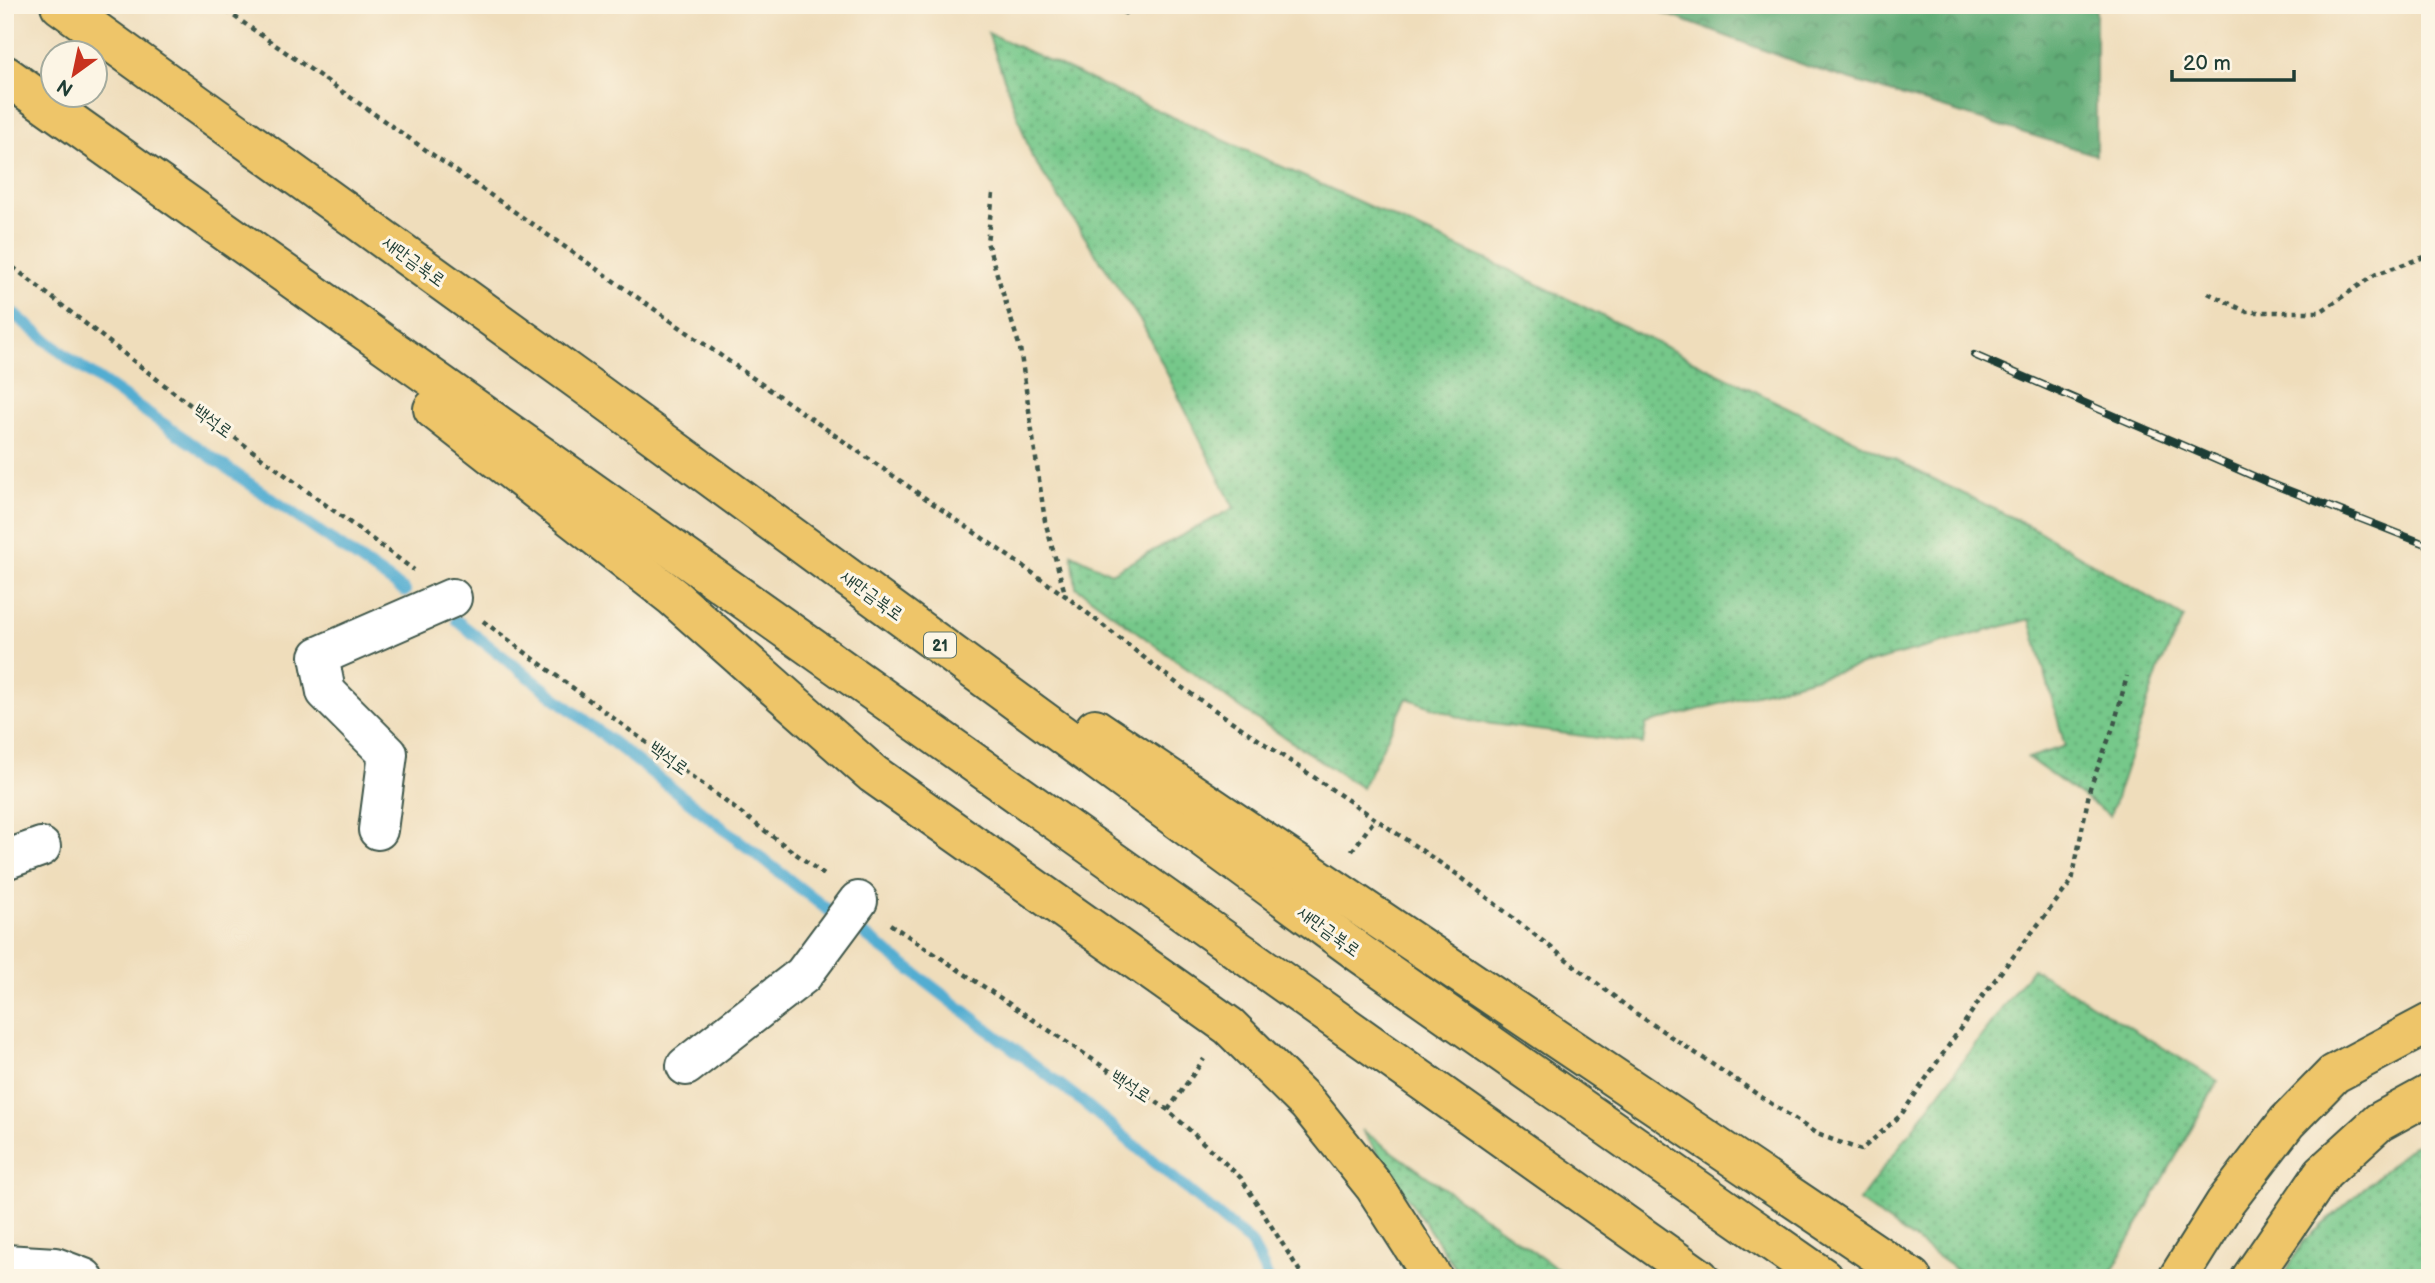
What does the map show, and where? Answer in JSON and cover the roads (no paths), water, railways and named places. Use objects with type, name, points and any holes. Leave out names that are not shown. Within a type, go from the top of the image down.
[{"type":"highway","name":"새만금북로","points":[[60,5],[584,384],[1361,954],[1824,1278]]},
{"type":"highway","points":[[17,84],[673,597],[873,774],[1229,1026],[1308,1104],[1374,1186],[1433,1278]]},
{"type":"highway","points":[[17,84],[1700,1278]]},
{"type":"highway","points":[[584,384],[1912,1278]]},
{"type":"highway","points":[[2180,1274],[2225,1203],[2287,1122],[2334,1074],[2430,1023]]},
{"type":"highway","points":[[2251,1278],[2323,1172],[2379,1122],[2430,1094]]},
{"type":"street","points":[[378,830],[388,754],[326,692],[319,656],[452,598]]},
{"type":"street","points":[[5,860],[41,847]]},
{"type":"street","points":[[686,1066],[803,975],[858,901]]},
{"type":"street","points":[[5,1264],[55,1267],[84,1278]]},
{"type":"waterway","points":[[5,307],[71,360],[405,591]]},
{"type":"waterway","points":[[457,621],[828,910]]},
{"type":"waterway","points":[[865,935],[1084,1103],[1251,1243],[1268,1278]]},
{"type":"railway","points":[[1112,5],[1125,11]]},
{"type":"railway","points":[[1974,355],[2267,482],[2430,546]]}]
